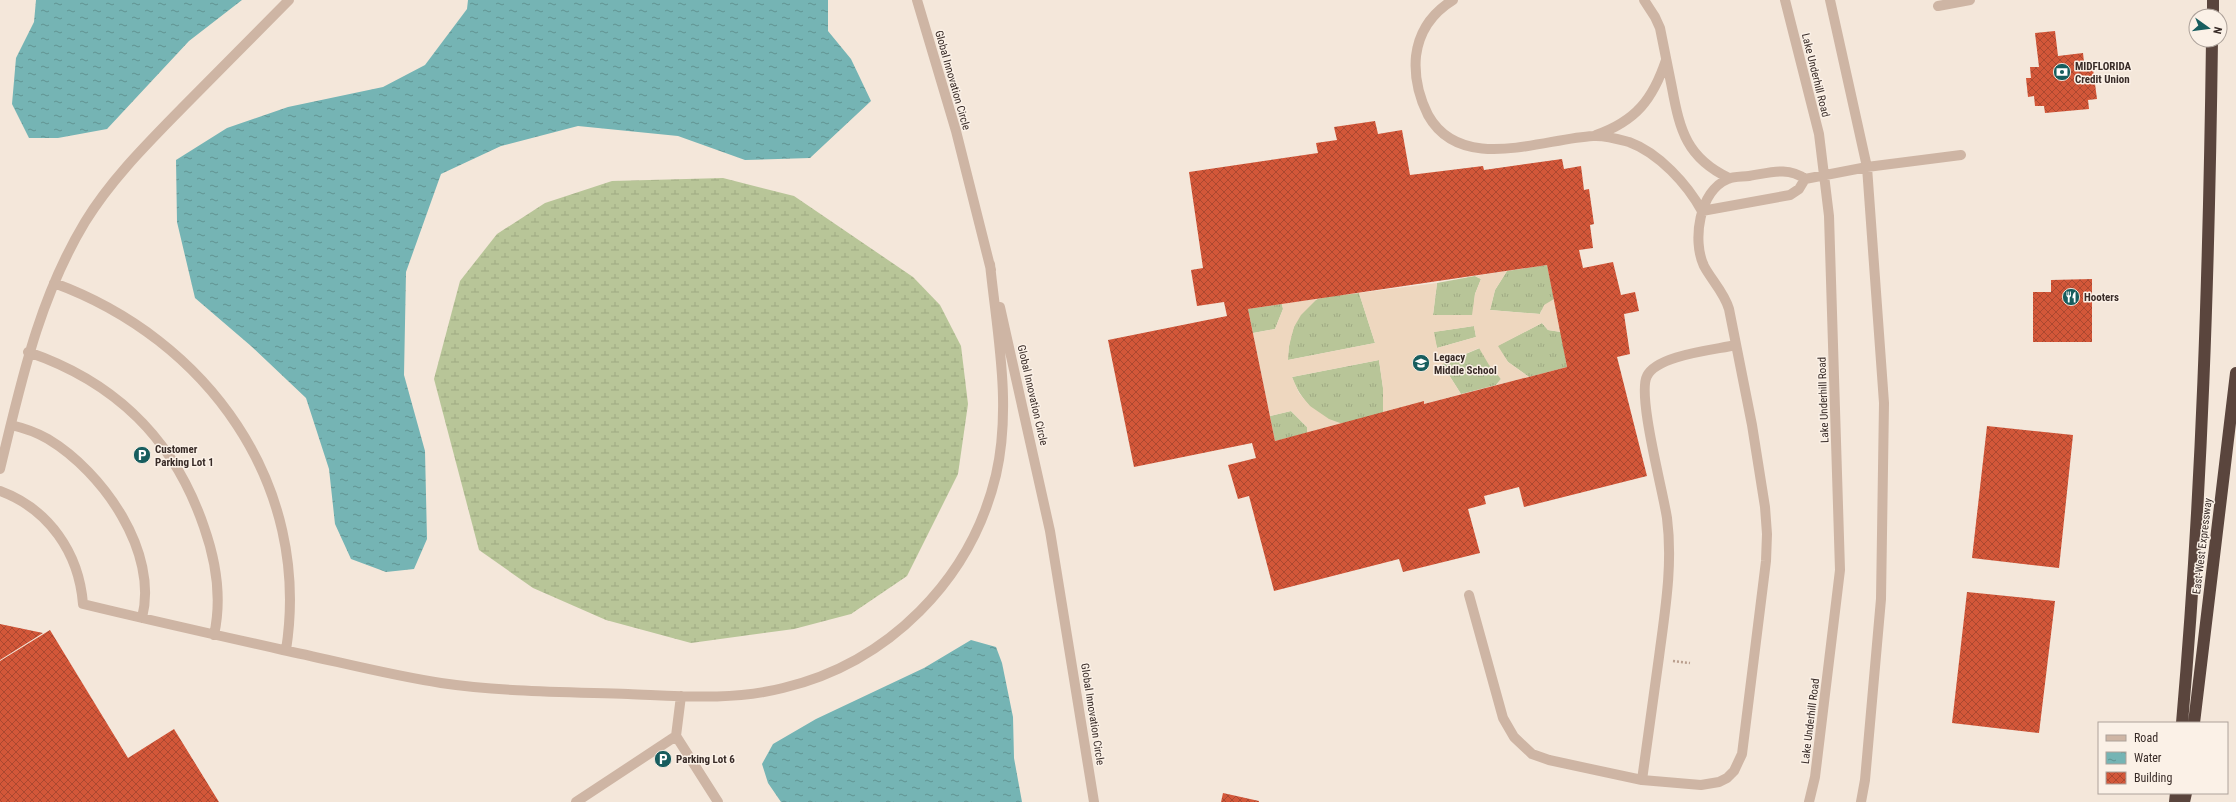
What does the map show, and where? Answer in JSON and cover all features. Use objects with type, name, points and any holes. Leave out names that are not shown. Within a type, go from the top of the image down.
[{"type":"highway","points":[[2182,722],[2205,376],[2210,233],[2212,48]]},
{"type":"highway","name":"East-West Expressway","points":[[2194,722],[2236,373]]},
{"type":"street","points":[[0,470],[28,352],[54,283],[85,222],[117,178],[145,146],[289,0]]},
{"type":"street","name":"Global Innovation Circle","points":[[917,0],[956,131],[990,264],[1050,531],[1094,802]]},
{"type":"street","points":[[1453,0],[1443,6],[1429,22],[1420,39],[1416,58],[1420,96],[1432,121],[1444,134],[1469,147],[1489,149],[1594,136],[1618,126],[1639,110],[1654,90],[1666,59]]},
{"type":"street","points":[[1644,0],[1655,17],[1666,59],[1678,119],[1684,137],[1691,149],[1707,166],[1729,178]]},
{"type":"street","name":"Lake Underhill Road","points":[[1785,0],[1819,134],[1830,224],[1840,570],[1815,777],[1809,802]]},
{"type":"street","points":[[1830,0],[1867,167],[1884,403],[1881,599],[1865,780],[1861,802]]},
{"type":"street","points":[[1938,6],[1970,0]]},
{"type":"street","points":[[1594,136],[1630,143],[1657,158],[1688,191],[1702,211]]},
{"type":"street","points":[[1468,594],[1504,718],[1519,744],[1532,754],[1541,758],[1642,780],[1701,785],[1719,782],[1734,771],[1742,754],[1766,561],[1767,534],[1765,507],[1755,439],[1727,301],[1708,273],[1701,257],[1698,240],[1702,211],[1714,190],[1729,178],[1785,170],[1796,173],[1805,179],[1867,167],[1961,155]]},
{"type":"street","points":[[1702,211],[1790,195],[1799,189],[1805,179]]},
{"type":"street","points":[[0,491],[29,507],[58,533],[75,565],[82,604],[364,669],[443,683],[560,692],[681,696],[728,696],[763,692],[801,684],[839,669],[869,653],[899,631],[928,602],[954,570],[978,528],[988,502],[996,474],[1003,432],[1004,391],[990,264]]},
{"type":"street","points":[[54,283],[100,302],[156,338],[204,382],[240,428],[261,470],[280,524],[288,568],[290,607],[286,650]]},
{"type":"street","points":[[1642,780],[1666,600],[1669,555],[1665,506],[1644,398],[1645,380],[1650,370],[1665,361],[1736,345]]},
{"type":"street","points":[[28,352],[71,368],[108,391],[142,421],[168,452],[194,500],[212,553],[218,598],[218,612],[214,635]]},
{"type":"street","points":[[11,425],[33,431],[65,450],[89,472],[113,502],[128,528],[138,555],[145,594],[142,618]]},
{"type":"street","points":[[681,696],[676,736],[718,802]]},
{"type":"street","points":[[576,802],[676,736]]},
{"type":"path","points":[[1673,660],[1690,663]]},
{"type":"green space","points":[[723,178],[794,196],[913,277],[940,305],[961,346],[968,404],[958,474],[907,576],[851,614],[794,629],[691,643],[606,620],[533,588],[479,550],[434,379],[460,281],[497,234],[545,203],[612,181]]},
{"type":"green space","points":[[1547,265],[1554,299],[1541,311],[1540,314],[1490,310],[1495,290],[1507,271]]},
{"type":"green space","points":[[1475,276],[1481,279],[1475,294],[1473,315],[1433,315],[1437,283]]},
{"type":"green space","points":[[1359,293],[1375,343],[1288,360],[1288,352],[1292,334],[1304,308],[1318,299]]},
{"type":"green space","points":[[1282,304],[1283,309],[1275,329],[1253,333],[1248,309]]},
{"type":"green space","points":[[1542,323],[1548,330],[1561,332],[1567,367],[1529,377],[1508,362],[1497,346]]},
{"type":"green space","points":[[1474,326],[1476,337],[1437,348],[1433,332]]},
{"type":"green space","points":[[1480,348],[1501,379],[1496,385],[1461,394],[1442,364]]},
{"type":"green space","points":[[1379,360],[1383,388],[1383,414],[1352,423],[1334,423],[1318,414],[1311,408],[1300,393],[1292,377]]},
{"type":"green space","points":[[1291,411],[1307,427],[1307,433],[1275,441],[1270,416]]},
{"type":"shaded area","points":[[1507,271],[1495,290],[1490,310],[1540,314],[1544,305],[1554,299],[1561,332],[1548,330],[1542,323],[1498,346],[1508,362],[1529,377],[1496,385],[1501,379],[1489,365],[1479,348],[1442,364],[1461,394],[1424,404],[1424,402],[1383,414],[1383,388],[1379,360],[1292,377],[1299,393],[1310,406],[1329,419],[1343,424],[1307,433],[1307,427],[1291,411],[1270,416],[1253,333],[1275,329],[1283,309],[1282,304],[1317,299],[1301,315],[1294,327],[1289,346],[1288,360],[1375,343],[1359,293],[1437,283],[1433,315],[1472,315],[1475,294],[1481,279],[1475,276]],"holes":[[[1474,326],[1476,337],[1437,348],[1434,332]]]},
{"type":"water","points":[[36,0],[242,0],[189,41],[107,129],[58,138],[29,138],[12,104],[16,58],[34,22]]},
{"type":"water","points":[[468,0],[828,0],[828,31],[851,59],[871,101],[810,158],[745,160],[678,136],[578,126],[501,146],[441,174],[406,272],[404,375],[425,451],[427,539],[414,569],[386,572],[351,559],[335,524],[329,469],[306,398],[251,346],[195,298],[177,222],[176,160],[227,128],[288,107],[383,87],[425,65],[467,9]]},
{"type":"water","points":[[971,640],[996,647],[1002,663],[1013,717],[1014,758],[1022,802],[781,802],[768,783],[762,764],[773,744],[816,719],[924,668]]},
{"type":"building","name":"MIDFLORIDA Credit Union","points":[[2055,31],[2058,56],[2083,53],[2084,62],[2092,61],[2097,99],[2088,100],[2089,109],[2045,113],[2044,106],[2035,106],[2034,96],[2028,97],[2026,78],[2031,78],[2030,67],[2039,67],[2035,33]]},
{"type":"building","points":[[1375,121],[1378,134],[1402,130],[1410,175],[1483,166],[1484,170],[1562,159],[1564,169],[1581,166],[1584,190],[1589,189],[1594,224],[1590,225],[1593,248],[1579,250],[1583,268],[1613,262],[1621,295],[1635,292],[1639,311],[1624,314],[1630,354],[1617,357],[1647,476],[1524,507],[1519,487],[1484,496],[1486,504],[1468,509],[1480,553],[1403,572],[1399,559],[1274,591],[1249,496],[1238,499],[1228,465],[1256,458],[1252,443],[1134,467],[1108,340],[1227,316],[1224,302],[1197,306],[1191,270],[1203,268],[1189,172],[1318,153],[1316,143],[1337,140],[1334,127]],"holes":[[[1547,265],[1567,367],[1424,404],[1424,401],[1275,441],[1248,309]]]},
{"type":"building","points":[[2092,279],[2092,342],[2033,342],[2033,292],[2051,292],[2051,280]]},
{"type":"building","points":[[1987,426],[2073,435],[2059,568],[1972,558]]},
{"type":"building","points":[[1967,592],[2055,601],[2039,733],[1952,723]]},
{"type":"building","points":[[0,624],[43,633],[0,660]]},
{"type":"building","points":[[50,630],[128,758],[174,729],[219,802],[0,802],[0,661]]},
{"type":"building","points":[[1223,793],[1259,801],[1259,802],[1221,802]]},
{"type":"place","name":"MIDFLORIDA Credit Union","points":[[2062,72]]},
{"type":"place","name":"Hooters","points":[[2071,297]]},
{"type":"place","name":"Legacy Middle School","points":[[1421,363]]},
{"type":"place","name":"Customer Parking Lot 1","points":[[142,455]]},
{"type":"place","name":"Parking Lot 6","points":[[663,759]]}]
